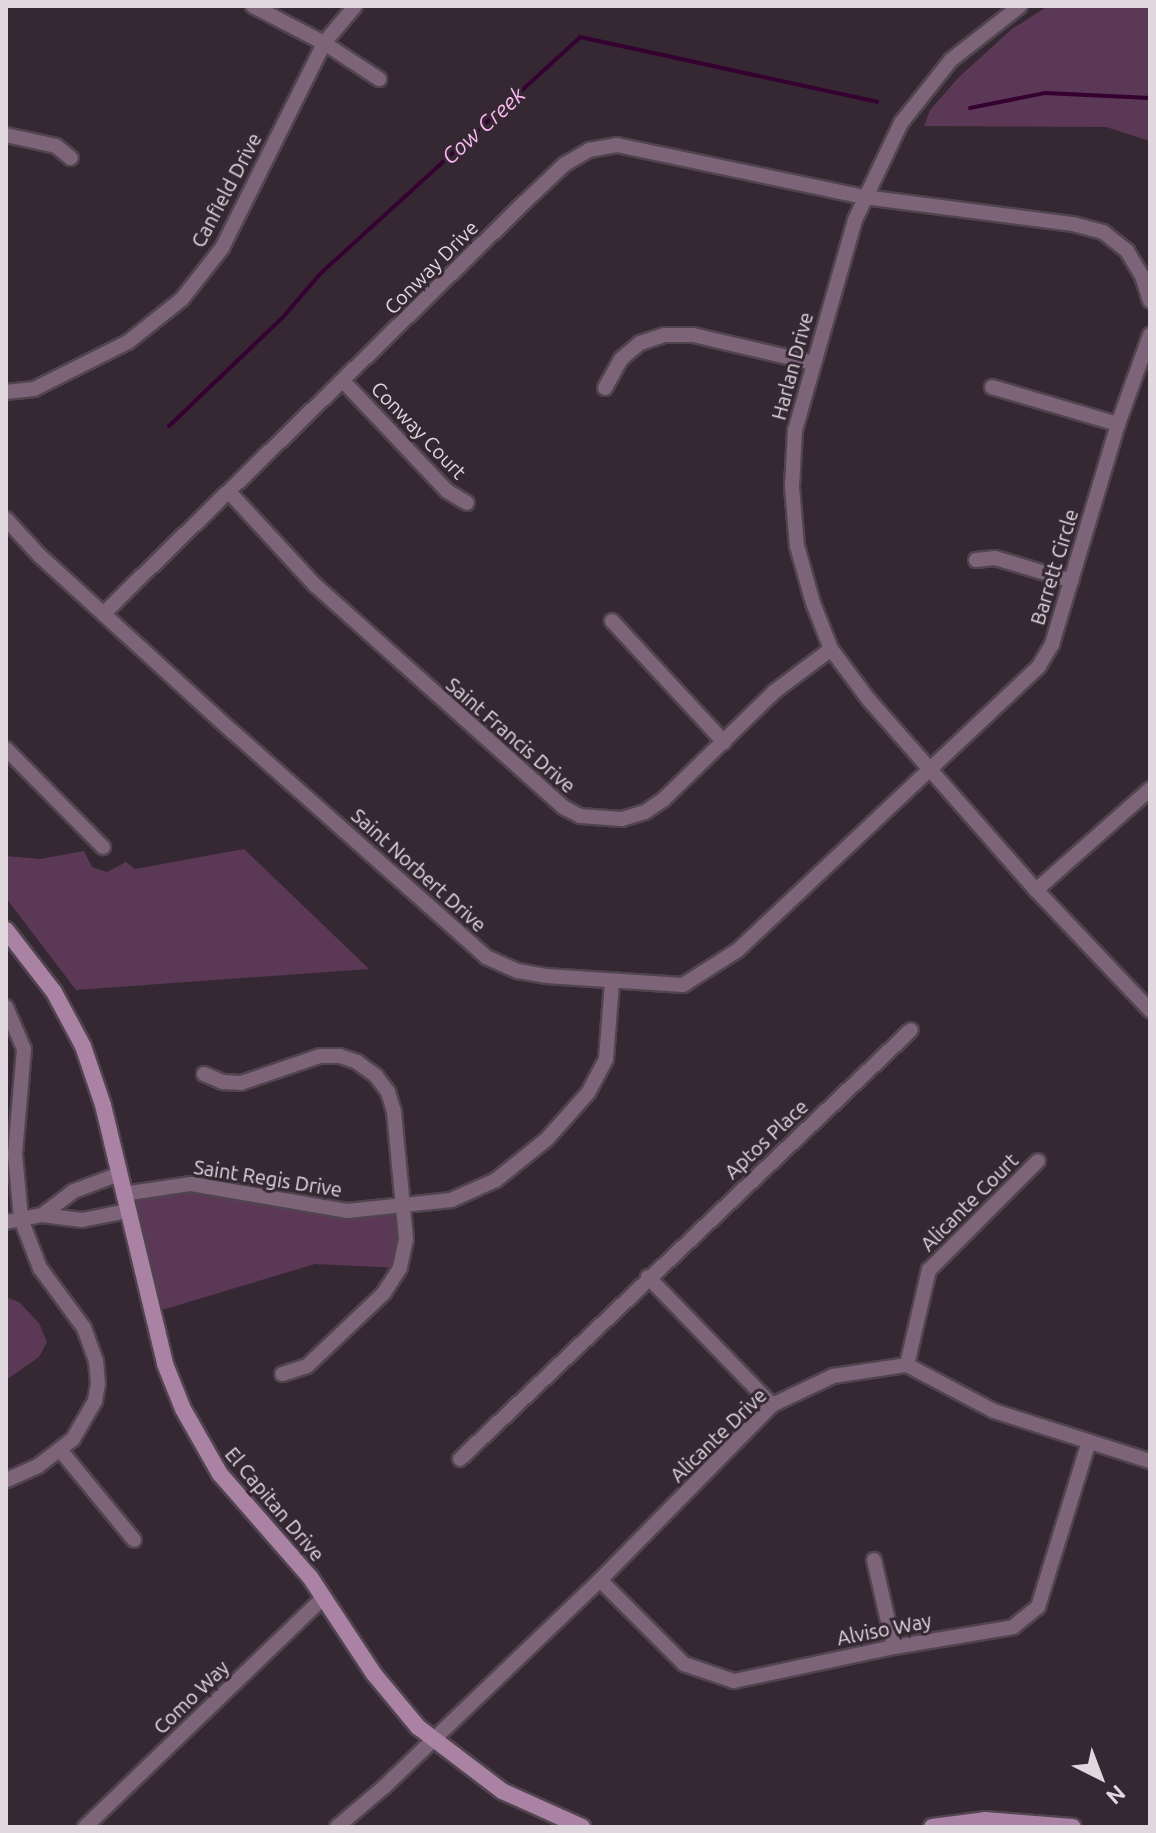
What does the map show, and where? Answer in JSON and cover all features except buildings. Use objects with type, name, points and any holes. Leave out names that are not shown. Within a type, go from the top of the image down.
[{"type":"street","points":[[253,6],[324,43],[379,79]]},
{"type":"street","name":"Canfield Drive","points":[[6,392],[34,389],[128,342],[182,299],[222,248],[324,43],[355,6]]},
{"type":"street","name":"Harlan Drive","points":[[1020,6],[951,60],[901,123],[864,197],[795,430],[792,487],[797,546],[813,603],[831,649],[869,700],[1036,890],[1150,1010]]},
{"type":"street","points":[[6,135],[56,146],[71,158]]},
{"type":"street","name":"Conway Drive","points":[[104,613],[565,164],[589,150],[617,145],[864,197]]},
{"type":"street","points":[[864,197],[1073,224],[1103,232],[1127,251],[1142,276],[1150,301]]},
{"type":"street","points":[[605,388],[621,359],[640,343],[665,335],[693,335],[813,363]]},
{"type":"street","name":"Barrett Circle","points":[[928,768],[1039,666],[1052,644],[1118,424],[1150,335]]},
{"type":"street","name":"Conway Court","points":[[344,382],[447,491],[467,503]]},
{"type":"street","points":[[992,387],[1118,424]]},
{"type":"street","name":"Saint Francis Drive","points":[[230,493],[326,596],[563,807],[580,816],[605,821],[645,812],[664,799],[774,692],[831,649]]},
{"type":"street","name":"Saint Norbert Drive","points":[[6,519],[40,556],[486,957],[518,971],[612,982],[683,985],[738,950],[928,768]]},
{"type":"street","points":[[976,560],[995,558],[1072,581]]},
{"type":"street","points":[[612,621],[724,742]]},
{"type":"street","points":[[6,749],[103,847]]},
{"type":"street","points":[[1036,890],[1150,789]]},
{"type":"street","name":"El Capitan Drive","points":[[6,930],[54,992],[83,1046],[103,1105],[165,1364],[183,1409],[220,1474],[324,1597],[374,1674],[405,1713],[433,1740],[502,1791],[582,1827]]},
{"type":"street","name":"Saint Regis Drive","points":[[123,1194],[191,1184],[347,1211],[451,1200],[496,1180],[547,1139],[588,1093],[606,1059],[612,982]]},
{"type":"street","points":[[6,1007],[24,1049],[15,1155],[14,1220],[40,1268],[84,1328],[96,1361],[98,1384],[95,1401],[84,1425],[61,1451],[6,1480]]},
{"type":"street","name":"Aptos Place","points":[[460,1459],[911,1030]]},
{"type":"street","points":[[204,1074],[223,1082],[241,1083],[320,1056],[357,1062],[376,1076],[388,1092],[394,1112],[406,1239],[400,1268],[384,1293],[307,1366],[282,1374]]},
{"type":"street","name":"Alicante Court","points":[[907,1365],[929,1270],[1038,1161]]},
{"type":"street","points":[[42,1215],[74,1191],[119,1174]]},
{"type":"street","points":[[14,1220],[42,1215],[82,1220],[128,1211]]},
{"type":"street","points":[[648,1277],[772,1405]]},
{"type":"street","points":[[907,1365],[994,1411],[1088,1444],[1150,1461]]},
{"type":"street","name":"Alicante Drive","points":[[337,1827],[600,1580],[772,1405],[833,1376],[907,1365]]},
{"type":"street","name":"Alviso Way","points":[[600,1580],[684,1664],[734,1681],[894,1647],[1013,1627],[1038,1607],[1088,1444]]},
{"type":"street","points":[[61,1451],[134,1540]]},
{"type":"street","points":[[874,1560],[894,1647]]},
{"type":"street","name":"Como Way","points":[[85,1827],[324,1597]]},
{"type":"street","points":[[932,1827],[985,1824],[1073,1827]]},
{"type":"shaded area","points":[[1048,6],[1150,6],[1150,141],[1106,127],[924,126],[930,110],[959,77],[1012,29]]},
{"type":"shaded area","points":[[244,849],[369,969],[76,990],[6,898],[6,856],[40,859],[84,851],[92,867],[107,872],[126,862],[135,869]]},
{"type":"shaded area","points":[[191,1184],[347,1211],[403,1207],[400,1268],[315,1264],[152,1313],[123,1194]]},
{"type":"shaded area","points":[[6,1297],[19,1302],[39,1323],[47,1342],[39,1357],[6,1380]]},
{"type":"waterway","name":"Cow Creek","points":[[169,426],[283,317],[321,273],[580,37],[877,102]]},
{"type":"waterway","name":"Cow Creek","points":[[970,108],[1045,93],[1150,98]]}]
